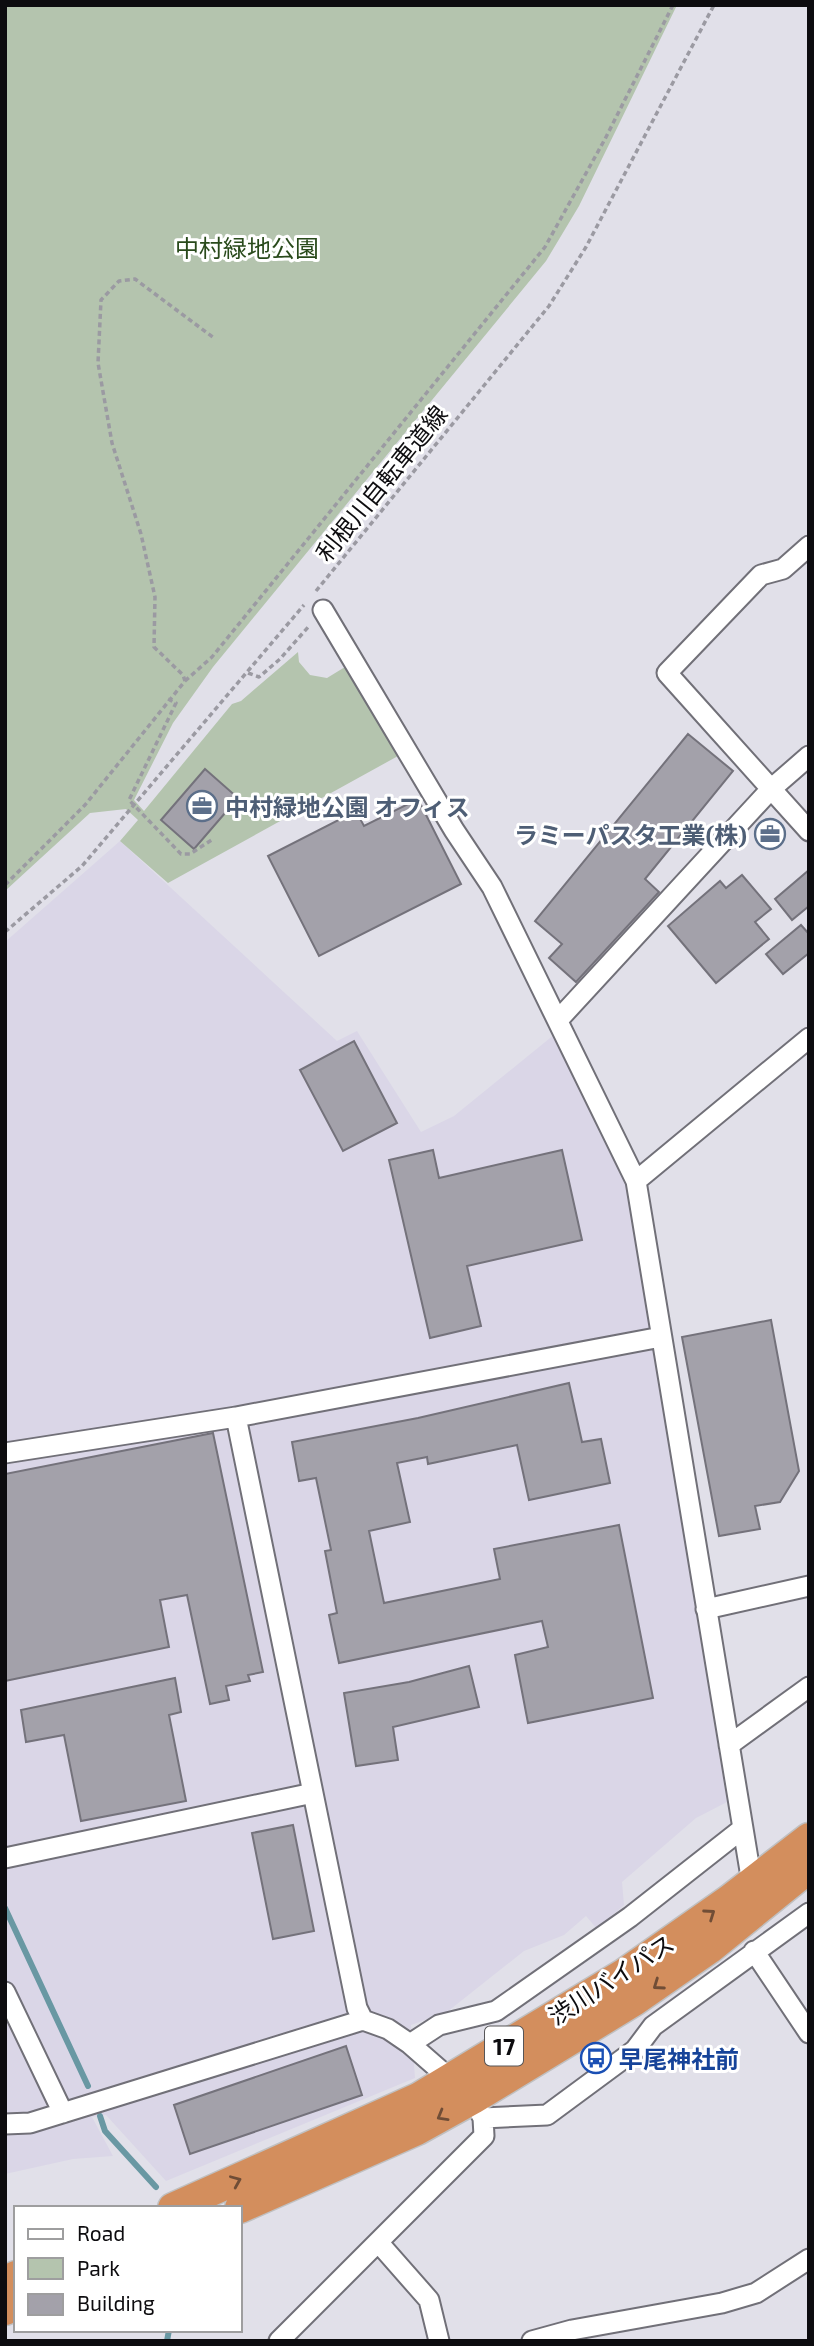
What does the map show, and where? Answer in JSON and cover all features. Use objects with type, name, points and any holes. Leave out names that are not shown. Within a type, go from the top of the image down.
[{"type":"highway","name":"渋川バイパス","points":[[177,2206],[418,2098],[625,1973],[752,1883],[809,1838]]},
{"type":"highway","name":"渋川バイパス","points":[[242,2207],[417,2130],[478,2108],[709,1949],[809,1868]]},
{"type":"street","points":[[809,546],[783,569],[761,575],[667,673],[809,831]]},
{"type":"street","points":[[323,610],[454,830],[492,887],[559,1019],[636,1181],[752,1883]]},
{"type":"street","points":[[559,1019],[771,789],[809,756]]},
{"type":"street","points":[[636,1181],[809,1038]]},
{"type":"street","points":[[5,1453],[236,1417],[662,1337]]},
{"type":"street","points":[[236,1417],[357,2008],[363,2020]]},
{"type":"street","points":[[706,1609],[809,1586]]},
{"type":"street","points":[[729,1745],[809,1687]]},
{"type":"street","points":[[5,1858],[313,1793]]},
{"type":"street","points":[[410,2044],[439,2025],[496,2011],[630,1917],[742,1829]]},
{"type":"street","points":[[478,2108],[547,2115],[635,2050],[653,2026],[809,1913]]},
{"type":"street","points":[[754,1951],[809,2033]]},
{"type":"street","points":[[5,1992],[63,2112]]},
{"type":"street","points":[[5,2124],[30,2123],[363,2020],[388,2029],[410,2044],[478,2108],[484,2136],[279,2341]]},
{"type":"street","points":[[378,2242],[429,2300],[439,2341]]},
{"type":"street","points":[[532,2341],[572,2330],[744,2297],[809,2259]]},
{"type":"path","points":[[5,885],[85,805],[169,699],[212,657],[545,247],[605,139],[673,5]]},
{"type":"path","name":"利根川自転車道線","points":[[5,932],[82,866],[135,808],[549,306],[586,247],[715,5]]},
{"type":"path","points":[[185,681],[183,675],[155,647],[155,597],[141,534],[111,443],[98,363],[101,300],[119,281],[135,279],[214,338]]},
{"type":"path","points":[[248,674],[259,677],[280,659],[323,610]]},
{"type":"path","points":[[169,699],[176,703],[129,800],[181,854],[190,854],[213,839]]},
{"type":"shaded area","points":[[120,841],[337,1041],[357,1031],[421,1132],[454,1116],[555,1034],[626,1181],[727,1802],[696,1818],[622,1882],[624,1905],[597,1929],[586,1916],[564,1935],[524,1951],[447,2012],[411,2025],[415,2078],[166,2181],[106,2115],[92,2117],[113,2156],[73,2159],[5,2174],[5,942]]},
{"type":"green space","name":"中村緑地公園","points":[[5,5],[677,5],[579,206],[546,261],[213,667],[173,723],[134,800],[144,811],[232,704],[241,701],[298,652],[299,662],[310,675],[327,678],[345,667],[398,756],[168,883],[120,841],[138,820],[126,809],[90,813],[5,891]]},
{"type":"building","points":[[688,734],[733,771],[645,879],[659,892],[576,982],[549,958],[562,944],[535,921]]},
{"type":"building","points":[[205,769],[238,798],[194,849],[161,820]]},
{"type":"building","points":[[418,799],[461,884],[319,956],[268,856],[356,811],[364,826]]},
{"type":"building","points":[[809,870],[809,906],[792,920],[775,899]]},
{"type":"building","points":[[742,875],[771,909],[755,922],[769,939],[716,983],[668,926],[720,881],[726,888]]},
{"type":"building","points":[[801,925],[809,934],[809,953],[783,974],[766,954]]},
{"type":"building","points":[[354,1041],[397,1123],[343,1151],[300,1070]]},
{"type":"building","points":[[433,1150],[439,1178],[562,1150],[582,1240],[467,1266],[481,1326],[430,1338],[389,1160]]},
{"type":"building","points":[[771,1320],[799,1471],[780,1502],[755,1506],[760,1529],[719,1536],[682,1337]]},
{"type":"building","points":[[569,1383],[582,1442],[601,1439],[610,1483],[529,1500],[517,1445],[428,1464],[427,1457],[397,1463],[410,1522],[369,1531],[384,1603],[500,1579],[494,1549],[619,1525],[653,1698],[528,1723],[515,1655],[548,1647],[542,1621],[339,1663],[329,1615],[337,1613],[325,1551],[331,1550],[316,1478],[299,1481],[292,1442],[418,1418]]},
{"type":"building","points":[[213,1433],[263,1672],[248,1675],[250,1681],[226,1686],[229,1700],[210,1704],[187,1595],[160,1600],[169,1647],[5,1681],[5,1474]]},
{"type":"building","points":[[469,1666],[479,1707],[393,1727],[398,1760],[356,1766],[344,1693],[409,1682]]},
{"type":"building","points":[[175,1678],[181,1712],[169,1715],[186,1801],[81,1821],[64,1735],[26,1742],[21,1710]]},
{"type":"building","points":[[293,1825],[314,1931],[273,1939],[252,1833]]},
{"type":"building","points":[[346,2046],[362,2095],[190,2154],[174,2105]]},
{"type":"waterway","points":[[5,1908],[88,2086]]},
{"type":"waterway","points":[[100,2116],[105,2131],[156,2187]]},
{"type":"waterway","points":[[167,2341],[169,2332]]},
{"type":"place","name":"中村緑地公園 オフィス","points":[[202,806]]},
{"type":"place","name":"ラミーパスタ工業(株)","points":[[770,834]]},
{"type":"place","name":"早尾神社前","points":[[596,2058]]}]
